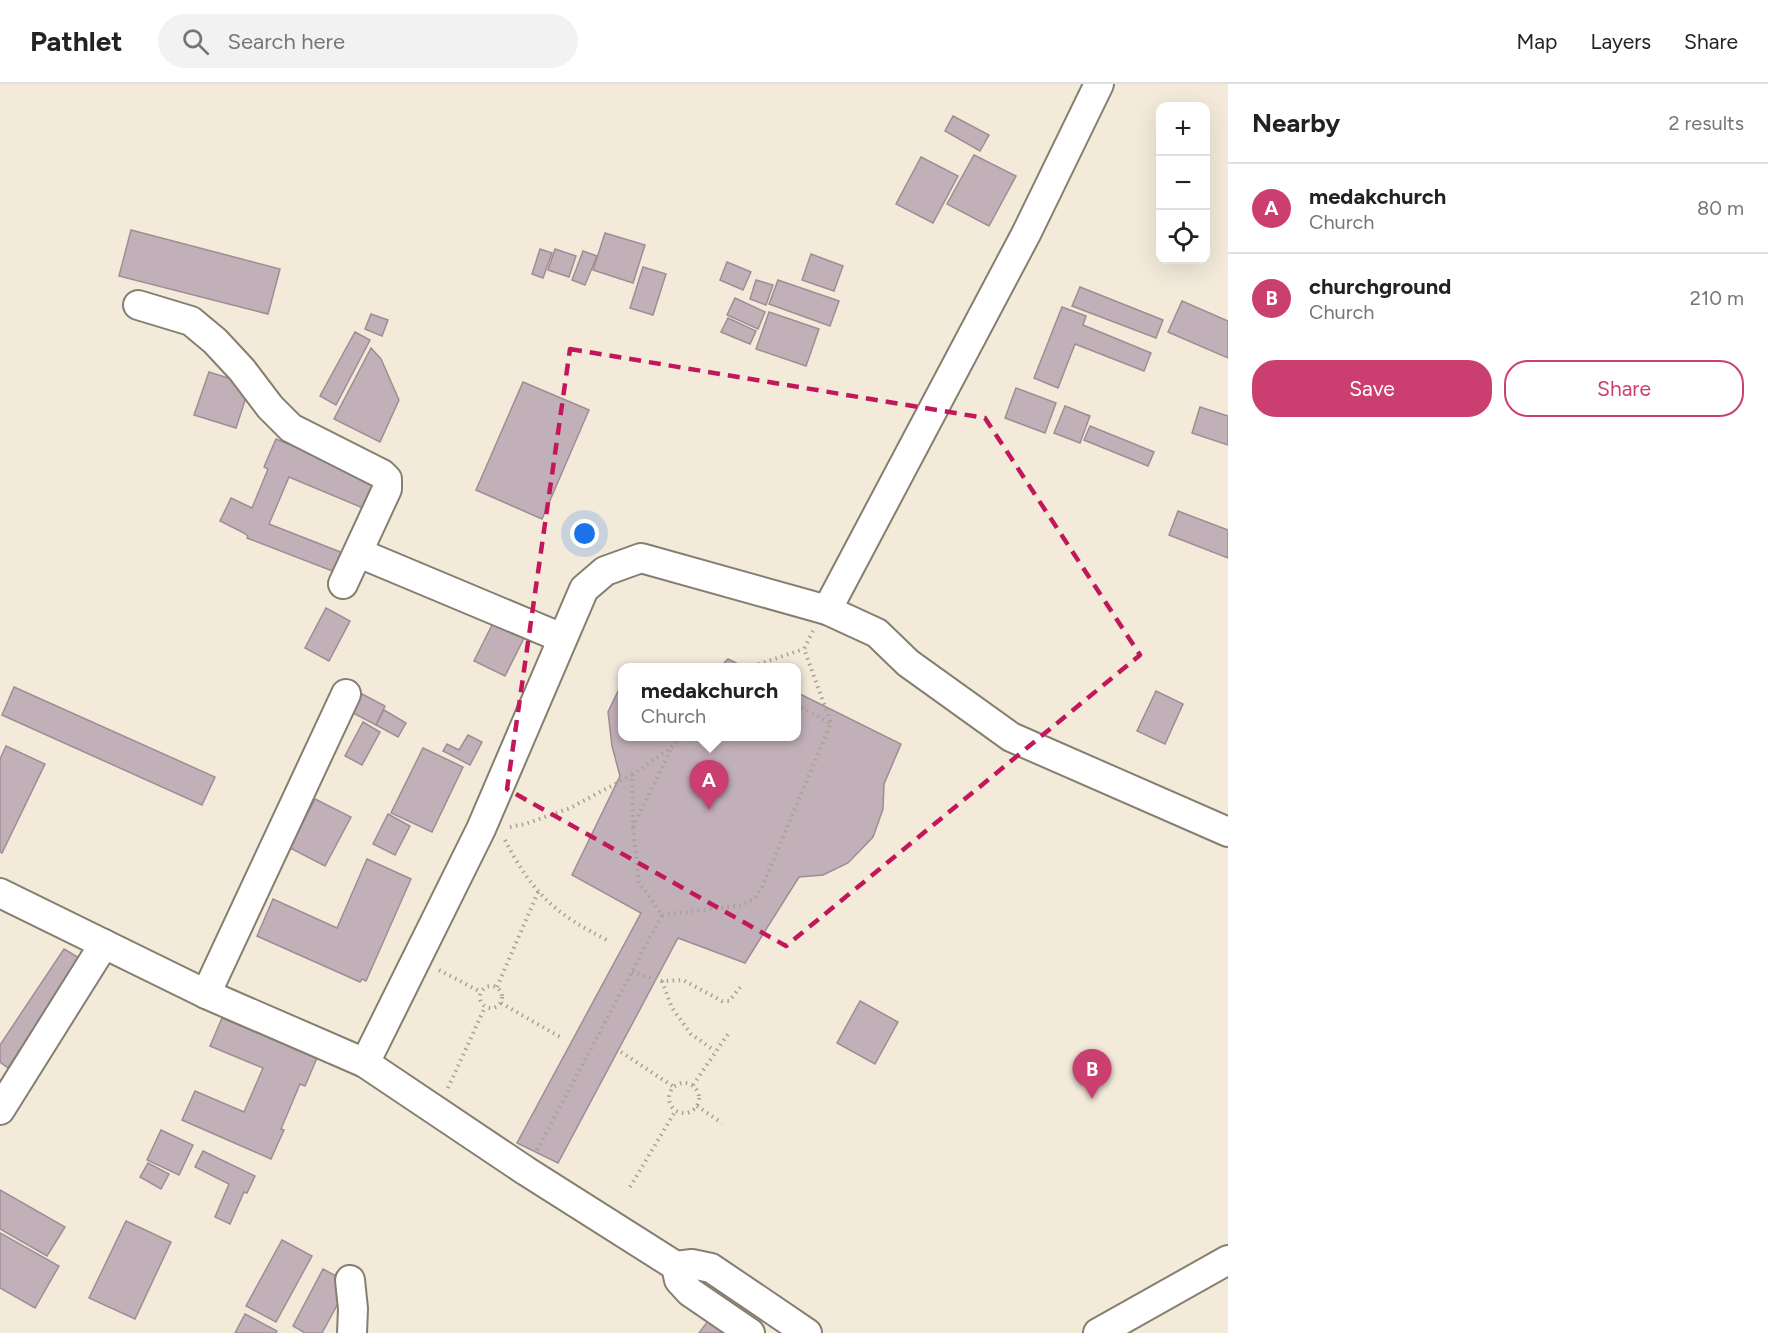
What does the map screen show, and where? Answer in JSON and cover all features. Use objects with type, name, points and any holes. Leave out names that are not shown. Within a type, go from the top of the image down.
[{"type":"street","points":[[827,610],[1020,244],[1099,84]]},
{"type":"street","points":[[138,305],[191,321],[215,341],[291,428],[382,474],[387,479],[387,489],[343,584]]},
{"type":"street","points":[[359,553],[562,638]]},
{"type":"street","points":[[365,1063],[490,829],[562,638],[584,589],[604,571],[641,558],[827,610],[877,633],[908,663],[1011,737],[1228,832]]},
{"type":"street","points":[[206,994],[346,694]]},
{"type":"street","points":[[2,899],[104,944],[206,994],[365,1063],[526,1171],[676,1266],[692,1263],[711,1268],[807,1333]]},
{"type":"street","points":[[0,1110],[104,944]]},
{"type":"street","points":[[1098,1333],[1228,1260]]},
{"type":"street","points":[[676,1266],[679,1280],[690,1292],[750,1333]]},
{"type":"street","points":[[350,1280],[353,1309],[352,1333]]},
{"type":"path","points":[[662,915],[743,905],[755,898],[762,887],[831,723],[804,649],[809,638]]},
{"type":"path","points":[[762,663],[804,649]]},
{"type":"path","points":[[801,708],[831,723]]},
{"type":"path","points":[[633,828],[677,741]]},
{"type":"path","points":[[609,941],[558,912],[538,892],[490,829],[525,824],[570,808],[632,774],[673,746]]},
{"type":"path","points":[[632,774],[633,828],[639,882],[662,915]]},
{"type":"path","points":[[497,987],[538,892]]},
{"type":"path","points":[[526,1171],[662,915]]},
{"type":"path","points":[[430,965],[481,992]]},
{"type":"path","points":[[632,972],[662,981],[682,980],[726,1002],[742,985]]},
{"type":"path","points":[[662,981],[672,1008],[691,1034],[716,1051]]},
{"type":"path","points":[[485,987],[497,987],[501,991],[501,1003],[491,1009],[485,1007],[481,1003],[481,992],[485,987]]},
{"type":"path","points":[[501,1003],[562,1038]]},
{"type":"path","points":[[447,1088],[485,1007]]},
{"type":"path","points":[[693,1086],[728,1034]]},
{"type":"path","points":[[621,1052],[674,1087]]},
{"type":"path","points":[[680,1083],[693,1086],[700,1096],[696,1106],[689,1112],[676,1110],[670,1099],[670,1092],[674,1087],[680,1083]]},
{"type":"path","points":[[696,1106],[722,1123]]},
{"type":"path","points":[[630,1187],[676,1110]]},
{"type":"highlighted area","points":[[570,349],[985,418],[1140,655],[786,946],[507,789]]},
{"type":"building","points":[[953,116],[989,135],[980,151],[945,131]]},
{"type":"building","points":[[974,155],[1016,176],[989,226],[947,204]]},
{"type":"building","points":[[921,157],[958,176],[933,223],[896,204]]},
{"type":"building","points":[[131,230],[280,269],[268,314],[119,276]]},
{"type":"building","points":[[605,233],[645,245],[633,283],[593,270]]},
{"type":"building","points":[[540,249],[552,253],[543,278],[532,274]]},
{"type":"building","points":[[555,249],[576,256],[569,277],[548,270]]},
{"type":"building","points":[[583,251],[597,256],[585,285],[572,280]]},
{"type":"building","points":[[811,254],[843,266],[834,291],[802,280]]},
{"type":"building","points":[[727,262],[751,272],[743,290],[720,280]]},
{"type":"building","points":[[643,267],[666,274],[653,315],[630,308]]},
{"type":"building","points":[[756,280],[773,285],[766,305],[750,299]]},
{"type":"building","points":[[778,280],[839,301],[830,326],[769,304]]},
{"type":"building","points":[[1080,287],[1163,320],[1156,338],[1072,306]]},
{"type":"building","points":[[735,298],[765,312],[758,329],[727,315]]},
{"type":"building","points":[[1182,301],[1228,321],[1228,358],[1168,332]]},
{"type":"building","points":[[1062,307],[1086,316],[1083,325],[1151,353],[1144,371],[1075,344],[1058,388],[1034,378]]},
{"type":"building","points":[[769,312],[819,329],[806,366],[756,349]]},
{"type":"building","points":[[371,314],[388,320],[382,336],[365,329]]},
{"type":"building","points":[[728,318],[756,331],[750,344],[721,332]]},
{"type":"building","points":[[355,332],[370,340],[336,405],[320,396]]},
{"type":"building","points":[[371,348],[381,359],[399,400],[380,442],[334,419]]},
{"type":"building","points":[[209,372],[250,385],[236,428],[194,415]]},
{"type":"building","points":[[523,382],[589,410],[542,519],[476,490]]},
{"type":"building","points":[[1016,388],[1056,403],[1045,433],[1005,418]]},
{"type":"building","points":[[1065,406],[1090,416],[1080,443],[1054,433]]},
{"type":"building","points":[[1200,407],[1228,416],[1228,445],[1192,433]]},
{"type":"building","points":[[1090,426],[1154,452],[1148,466],[1084,440]]},
{"type":"building","points":[[276,439],[382,483],[370,511],[289,477],[269,524],[343,553],[335,572],[247,538],[248,536],[242,532],[220,521],[231,498],[252,508],[268,469],[264,467]]},
{"type":"building","points":[[1178,511],[1228,530],[1228,558],[1169,535]]},
{"type":"building","points":[[326,608],[350,621],[329,661],[305,648]]},
{"type":"building","points":[[493,623],[524,638],[505,676],[474,661]]},
{"type":"building","points":[[728,659],[736,663],[724,663]]},
{"type":"building","points":[[14,687],[215,777],[202,805],[2,715]]},
{"type":"building","points":[[618,691],[618,741],[801,741],[801,694],[901,744],[884,784],[883,809],[873,837],[848,863],[823,875],[799,877],[745,963],[678,938],[558,1163],[517,1143],[641,913],[572,875],[620,776],[612,746],[608,712]]},
{"type":"building","points":[[1156,691],[1183,704],[1165,744],[1137,731]]},
{"type":"building","points":[[362,694],[385,706],[376,725],[353,713]]},
{"type":"building","points":[[384,710],[406,723],[398,737],[376,725]]},
{"type":"building","points":[[363,722],[380,732],[362,765],[345,756]]},
{"type":"building","points":[[468,735],[482,742],[470,765],[443,751],[447,744],[459,750]]},
{"type":"building","points":[[6,746],[45,764],[2,853],[0,852],[0,759]]},
{"type":"building","points":[[423,748],[463,767],[432,832],[391,813]]},
{"type":"building","points":[[315,799],[351,817],[325,866],[290,848]]},
{"type":"building","points":[[388,814],[410,826],[395,855],[373,844]]},
{"type":"building","points":[[367,859],[411,879],[366,981],[362,979],[360,982],[257,936],[273,899],[337,928]]},
{"type":"building","points":[[64,949],[81,959],[8,1068],[0,1062],[0,1045]]},
{"type":"building","points":[[860,1001],[898,1022],[875,1064],[837,1043]]},
{"type":"building","points":[[222,1018],[317,1058],[305,1086],[300,1084],[271,1159],[182,1120],[195,1091],[244,1112],[263,1068],[210,1046]]},
{"type":"building","points":[[161,1130],[193,1145],[179,1175],[147,1160]]},
{"type":"building","points":[[203,1151],[255,1176],[247,1193],[244,1192],[230,1224],[215,1217],[229,1184],[195,1167]]},
{"type":"building","points":[[148,1163],[169,1174],[161,1189],[140,1177]]},
{"type":"building","points":[[0,1190],[65,1227],[47,1256],[0,1229]]},
{"type":"building","points":[[126,1221],[171,1242],[135,1319],[89,1298]]},
{"type":"building","points":[[0,1233],[59,1266],[35,1308],[0,1288]]},
{"type":"building","points":[[282,1240],[312,1256],[276,1322],[246,1306]]},
{"type":"building","points":[[323,1269],[349,1283],[322,1333],[305,1333],[293,1326]]},
{"type":"building","points":[[245,1314],[277,1331],[276,1333],[235,1333]]},
{"type":"building","points":[[711,1317],[733,1333],[699,1333]]},
{"type":"place","name":"medakchurch","points":[[709,810]]},
{"type":"place","name":"churchground","points":[[1092,1099]]}]
